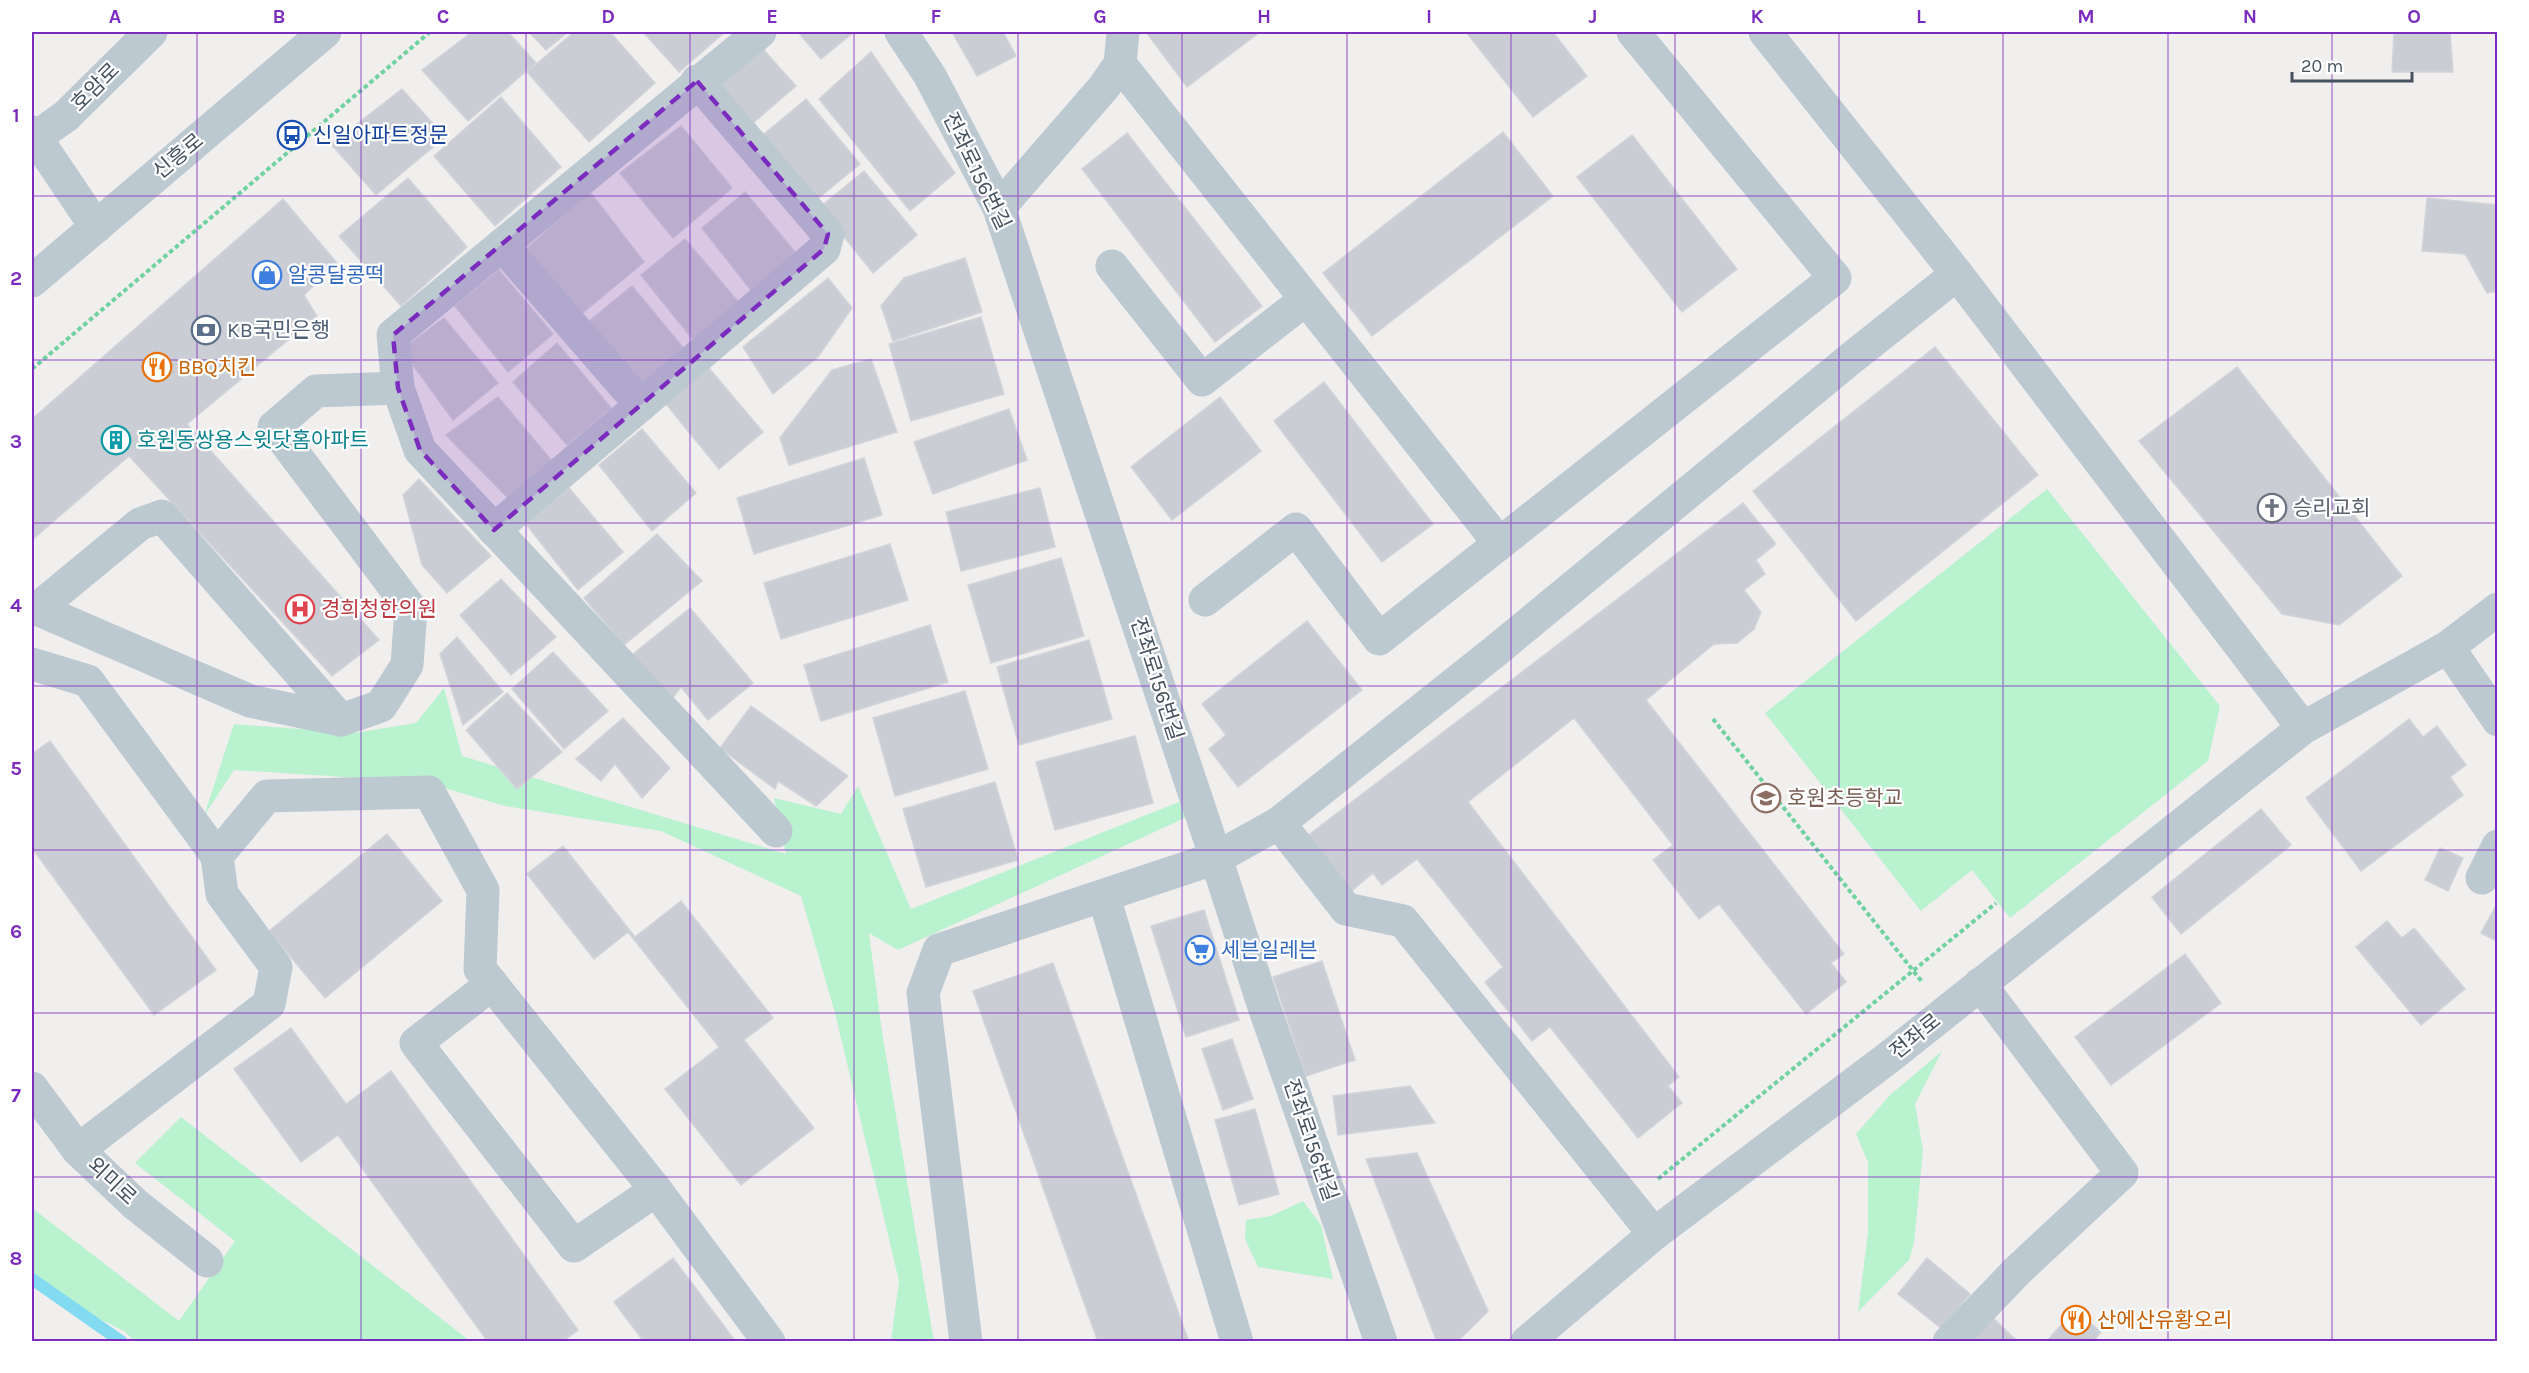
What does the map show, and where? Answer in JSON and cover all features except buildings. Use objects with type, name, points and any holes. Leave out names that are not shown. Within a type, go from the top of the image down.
[{"type":"street","name":"호암로","points":[[33,135],[66,116],[151,32]]},
{"type":"street","name":"신흥로","points":[[32,281],[325,32]]},
{"type":"street","points":[[760,32],[697,81],[393,335],[398,388],[420,450],[776,831]]},
{"type":"street","name":"전좌로156번길","points":[[901,32],[930,76],[999,208],[1263,1004],[1380,1341]]},
{"type":"street","points":[[999,208],[1104,87],[1120,64],[1123,32]]},
{"type":"street","points":[[1205,600],[1296,529],[1379,639],[1835,278],[1633,32]]},
{"type":"street","points":[[1765,32],[1957,274],[2303,728]]},
{"type":"street","points":[[1120,64],[1499,543]]},
{"type":"street","points":[[494,530],[824,249],[828,234],[697,81]]},
{"type":"street","points":[[33,135],[96,227]]},
{"type":"street","points":[[502,244],[641,405]]},
{"type":"street","points":[[1112,266],[1202,380],[1305,300]]},
{"type":"street","points":[[966,1341],[924,993],[939,950],[1216,858],[1279,823],[1493,653],[1957,274]]},
{"type":"street","points":[[341,720],[162,516],[140,524],[34,608],[250,702],[341,720],[381,706],[407,665],[411,609],[274,427],[316,391],[398,388]]},
{"type":"street","name":"전좌로","points":[[1527,1341],[1654,1234],[1946,1012],[2303,728],[2448,647],[2498,609]]},
{"type":"street","points":[[2448,647],[2498,720]]},
{"type":"street","points":[[32,664],[88,681],[217,856],[222,894],[276,967],[268,1004],[78,1150]]},
{"type":"street","points":[[217,856],[267,796],[429,792],[483,890],[480,969],[656,1190],[769,1341]]},
{"type":"street","points":[[1279,823],[1346,909],[1403,921],[1654,1234]]},
{"type":"street","points":[[2482,878],[2498,846]]},
{"type":"street","points":[[1104,897],[1237,1341]]},
{"type":"street","points":[[492,984],[416,1044],[574,1246],[656,1190]]},
{"type":"street","points":[[1949,1341],[2017,1271],[2122,1173],[1980,984]]},
{"type":"street","name":"외미로","points":[[32,1088],[78,1150],[135,1204],[207,1261]]},
{"type":"path","points":[[32,369],[430,32]]},
{"type":"path","points":[[1713,719],[1946,1012]]},
{"type":"path","points":[[1629,1202],[1996,903]]},
{"type":"highlighted area","points":[[697,81],[828,234],[824,249],[494,530],[420,450],[398,388],[393,335]]},
{"type":"green space","points":[[2047,489],[2220,706],[2208,761],[2010,918],[1972,870],[1921,911],[1765,713]]},
{"type":"green space","points":[[444,688],[462,756],[786,854],[774,798],[841,814],[858,786],[911,909],[1179,802],[1189,816],[898,950],[869,933],[882,1032],[934,1342],[891,1341],[899,1281],[835,1013],[801,896],[661,831],[505,806],[424,782],[234,770],[204,816],[234,724],[354,733],[416,723]]},
{"type":"green space","points":[[1942,1051],[1915,1104],[1923,1150],[1914,1243],[1909,1260],[1858,1312],[1868,1232],[1868,1162],[1856,1134],[1890,1095]]},
{"type":"green space","points":[[181,1117],[470,1341],[135,1341],[124,1331],[32,1285],[32,1208],[179,1321],[235,1241],[135,1163]]},
{"type":"green space","points":[[1303,1201],[1321,1225],[1333,1279],[1258,1267],[1245,1239],[1246,1220],[1271,1216]]},
{"type":"waterway","points":[[32,1279],[122,1342]]},
{"type":"place","name":"신일아파트정문","points":[[292,135]]},
{"type":"place","name":"알콩달콩떡","points":[[267,275]]},
{"type":"place","name":"KB국민은행","points":[[206,330]]},
{"type":"place","name":"BBQ치킨","points":[[157,367]]},
{"type":"place","name":"호원동쌍용스윗닷홈아파트","points":[[116,440]]},
{"type":"place","name":"승리교회","points":[[2272,508]]},
{"type":"place","name":"경희청한의원","points":[[300,609]]},
{"type":"place","name":"호원초등학교","points":[[1766,798]]},
{"type":"place","name":"세븐일레븐","points":[[1200,950]]},
{"type":"place","name":"산에산유황오리","points":[[2076,1320]]}]
